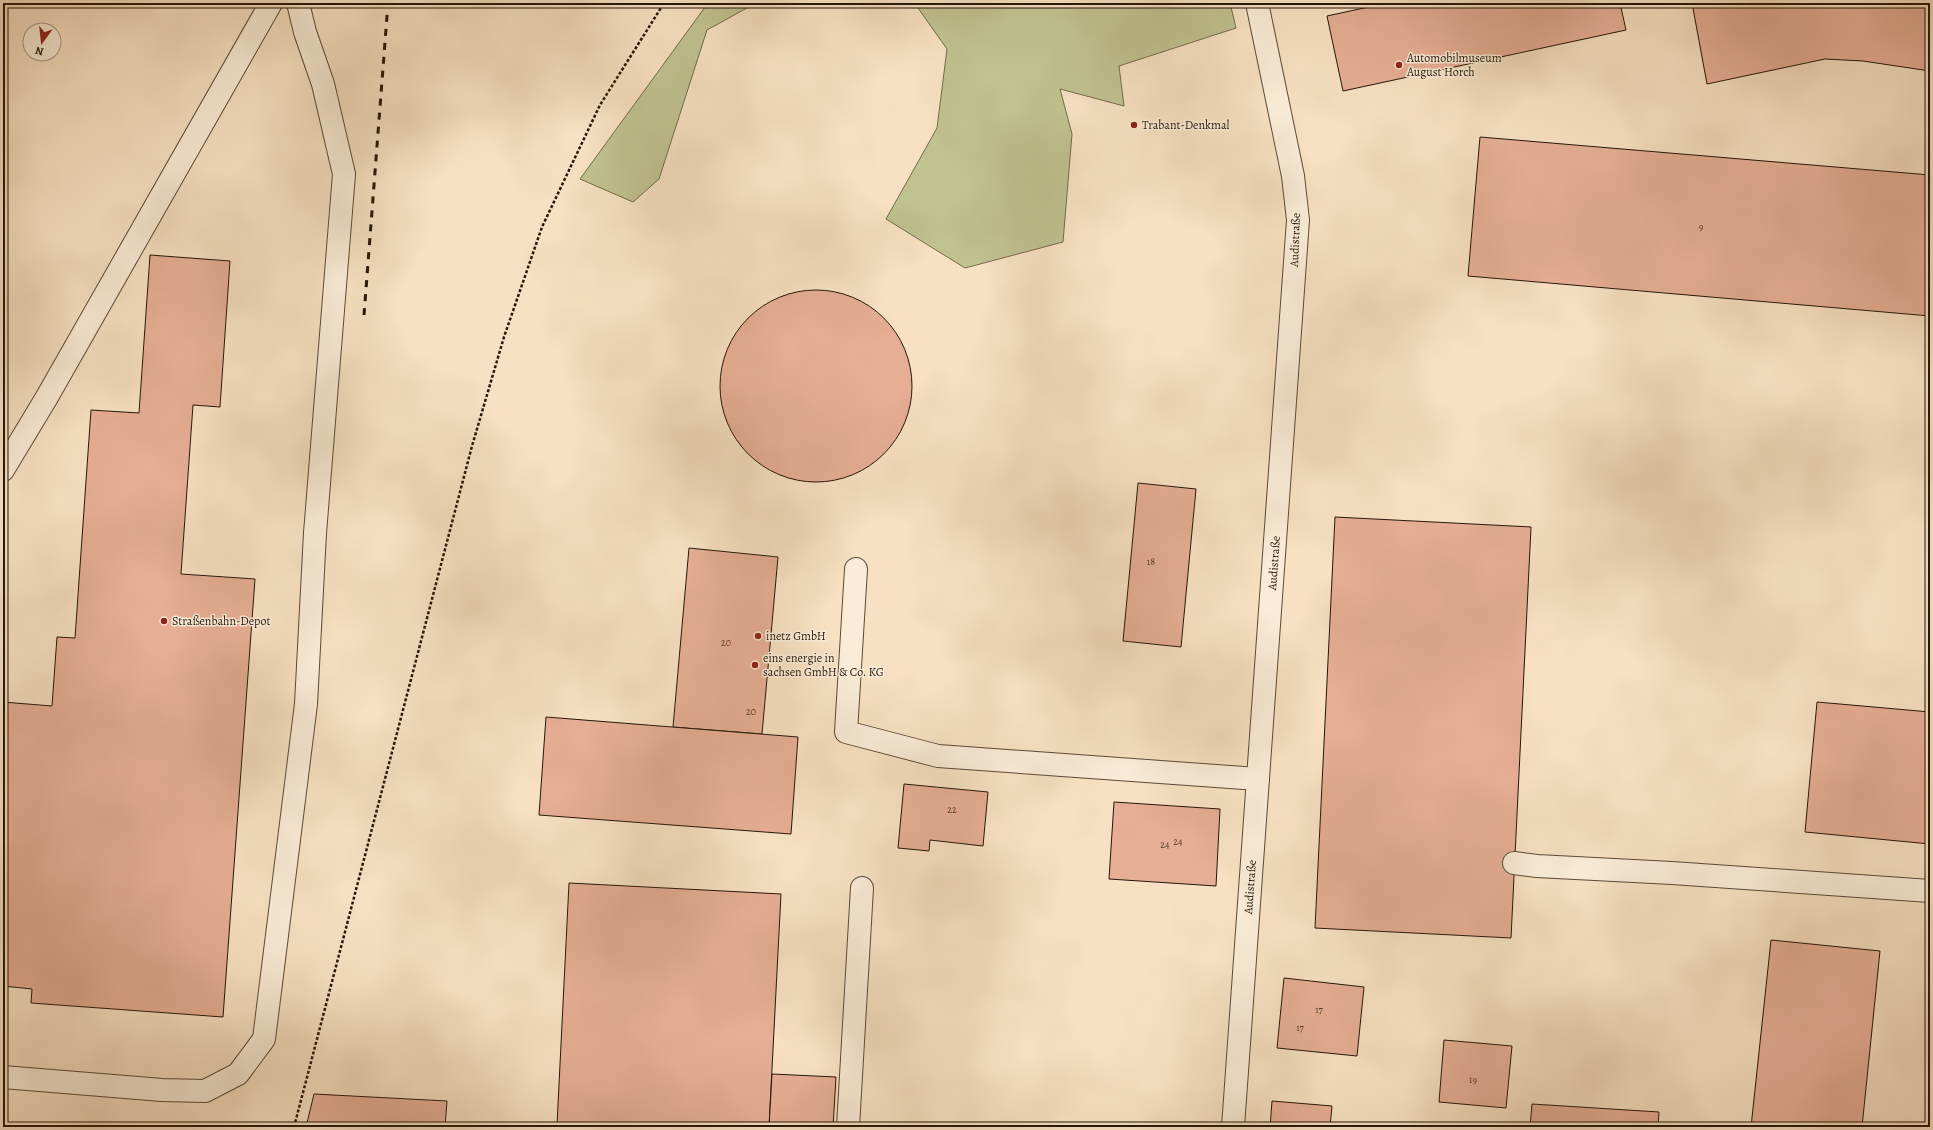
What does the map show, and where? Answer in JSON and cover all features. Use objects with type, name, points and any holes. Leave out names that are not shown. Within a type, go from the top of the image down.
[{"type":"street","points":[[3,470],[51,390],[271,3]]},
{"type":"street","points":[[3,1077],[162,1090],[205,1091],[238,1074],[264,1039],[306,704],[315,533],[344,174],[324,84],[305,32],[298,3]]},
{"type":"street","name":"Audistraße","points":[[1233,1127],[1298,220],[1293,176],[1257,3]]},
{"type":"street","points":[[856,569],[846,732],[938,756],[1258,779]]},
{"type":"street","points":[[1514,863],[1537,866],[1672,873],[1930,891]]},
{"type":"street","points":[[848,1127],[862,888]]},
{"type":"path","points":[[294,1127],[472,446],[504,337],[542,228],[600,106],[664,3]]},
{"type":"green space","points":[[708,3],[756,3],[707,30],[659,179],[633,202],[580,179]]},
{"type":"green space","points":[[907,3],[1230,3],[1236,28],[1119,66],[1124,106],[1060,89],[1072,134],[1063,242],[965,268],[886,219],[937,128],[947,49],[918,8]]},
{"type":"building","name":"Automobilmuseum August Horch","points":[[1387,3],[1620,3],[1626,30],[1343,91],[1327,16]]},
{"type":"building","points":[[1692,3],[1930,3],[1930,71],[1863,61],[1825,59],[1707,84]]},
{"type":"building","points":[[1480,137],[1930,175],[1930,316],[1468,276]]},
{"type":"building","name":"Straßenbahn-Depot","points":[[150,255],[230,261],[220,407],[193,405],[181,574],[255,579],[223,1017],[31,1003],[32,989],[3,986],[3,702],[52,706],[57,637],[75,638],[91,410],[139,413]]},
{"type":"building","points":[[816,290],[835,292],[853,298],[877,312],[884,318],[890,325],[904,349],[910,367],[912,386],[910,405],[904,423],[890,447],[884,454],[877,460],[853,474],[835,480],[816,482],[797,480],[779,474],[755,460],[748,454],[742,447],[728,423],[722,405],[720,386],[722,367],[728,349],[742,325],[748,318],[755,312],[779,298],[797,292]]},
{"type":"building","points":[[1138,483],[1196,489],[1181,647],[1123,641]]},
{"type":"building","points":[[1335,517],[1531,527],[1511,938],[1315,928]]},
{"type":"building","points":[[689,548],[778,557],[762,734],[673,727]]},
{"type":"building","points":[[1817,702],[1930,712],[1930,844],[1805,832]]},
{"type":"building","points":[[546,717],[798,737],[791,834],[539,815]]},
{"type":"building","points":[[904,784],[988,792],[983,846],[930,840],[929,851],[898,848]]},
{"type":"building","points":[[1114,802],[1220,809],[1216,886],[1109,879]]},
{"type":"building","points":[[569,883],[781,894],[769,1127],[557,1125]]},
{"type":"building","points":[[1771,940],[1880,951],[1862,1127],[1751,1127]]},
{"type":"building","points":[[1284,978],[1364,987],[1357,1056],[1277,1048]]},
{"type":"building","points":[[1444,1040],[1512,1046],[1506,1108],[1439,1102]]},
{"type":"building","points":[[772,1074],[836,1077],[833,1127],[769,1127]]},
{"type":"building","points":[[314,1094],[447,1101],[445,1127],[306,1127]]},
{"type":"building","points":[[1272,1101],[1332,1106],[1330,1127],[1270,1127]]},
{"type":"building","points":[[1532,1104],[1659,1112],[1658,1127],[1530,1127]]},
{"type":"railway","points":[[364,315],[388,3]]},
{"type":"place","name":"Automobilmuseum August Horch","points":[[1399,65]]},
{"type":"place","name":"Trabant-Denkmal","points":[[1134,125]]},
{"type":"place","name":"Straßenbahn-Depot","points":[[164,621]]},
{"type":"place","name":"inetz GmbH","points":[[758,636]]},
{"type":"place","name":"eins energie in sachsen GmbH & Co. KG","points":[[755,665]]}]
